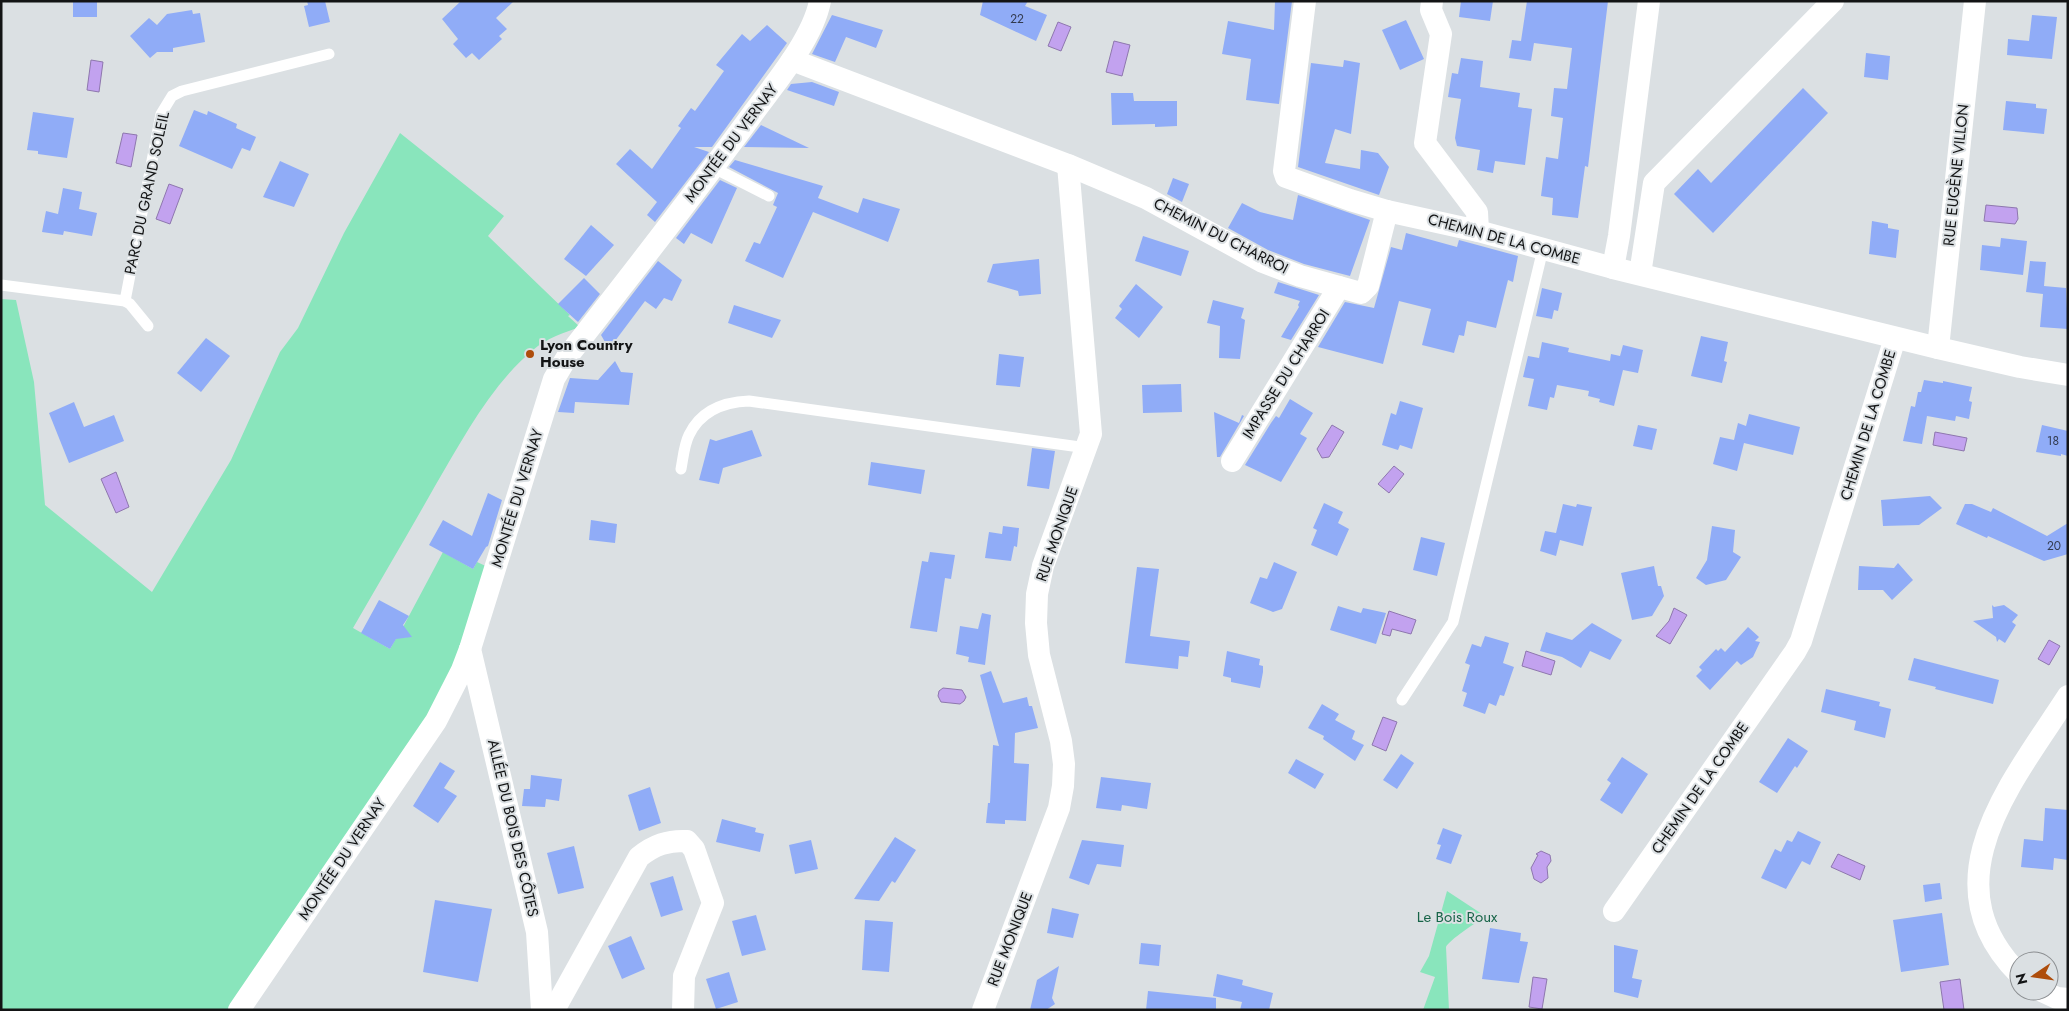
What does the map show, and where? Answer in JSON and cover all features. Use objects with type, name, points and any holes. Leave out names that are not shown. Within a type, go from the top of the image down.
[{"type":"street","name":"MONTÉE DU VERNAY","points":[[238,1010],[436,721],[470,649],[554,379],[567,357],[714,168],[792,60],[817,15],[820,1]]},
{"type":"street","points":[[1305,1],[1284,171],[1286,177],[1387,211]]},
{"type":"street","points":[[1432,1],[1430,10],[1441,34],[1425,143],[1477,212],[1478,231]]},
{"type":"street","points":[[1613,268],[1620,236],[1649,1]]},
{"type":"street","points":[[1640,274],[1654,183],[1833,1]]},
{"type":"street","name":"RUE EUGÈNE VILLON","points":[[1938,348],[1975,1]]},
{"type":"street","name":"CHEMIN DU CHARROI","points":[[792,60],[1068,165],[1146,198],[1263,262],[1300,276],[1361,293],[1368,286],[1387,211]]},
{"type":"street","name":"RUE MONIQUE","points":[[983,1010],[1059,808],[1063,786],[1064,764],[1061,741],[1039,655],[1036,623],[1037,594],[1043,566],[1091,434],[1068,165]]},
{"type":"street","name":"CHEMIN DE LA COMBE","points":[[1387,211],[1478,231],[1613,268],[1895,338],[1795,652],[1614,911]]},
{"type":"street","name":"IMPASSE DU CHARROI","points":[[1232,462],[1340,287]]},
{"type":"street","points":[[1895,338],[2020,367],[2068,375]]},
{"type":"street","name":"ALLÉE DU BOIS DES CÔTES","points":[[470,649],[537,932],[542,1010]]},
{"type":"street","points":[[2009,964],[1989,935],[1980,903],[1978,878],[1982,852],[1991,820],[2004,795],[2068,696]]},
{"type":"street","points":[[554,1010],[639,857],[650,848],[674,840],[687,841],[694,849],[713,903],[684,976],[682,1010]]},
{"type":"lane","name":"PARC DU GRAND SOLEIL","points":[[125,301],[161,114],[172,96],[182,91],[329,54]]},
{"type":"lane","points":[[714,168],[769,196]]},
{"type":"lane","points":[[1402,700],[1453,622],[1543,249]]},
{"type":"lane","points":[[1,286],[125,301],[130,304],[148,326]]},
{"type":"lane","points":[[681,469],[688,437],[696,424],[706,413],[733,402],[749,402],[1087,448]]},
{"type":"green space","points":[[400,133],[504,216],[488,236],[580,327],[555,336],[538,346],[518,364],[490,396],[456,450],[353,628],[390,649],[399,633],[402,638],[407,637],[402,629],[443,552],[473,569],[477,562],[490,568],[453,679],[423,727],[230,1010],[1,1010],[1,299],[16,300],[34,382],[45,505],[152,592],[231,460],[280,352],[298,328],[344,233]]},
{"type":"green space","name":"Le Bois Roux","points":[[1447,891],[1485,916],[1457,936],[1446,947],[1449,1010],[1423,1010],[1435,977],[1420,972],[1429,956]]},
{"type":"shaded area","points":[[1058,22],[1071,27],[1061,51],[1048,46]]},
{"type":"shaded area","points":[[1114,41],[1130,45],[1122,76],[1106,72]]},
{"type":"shaded area","points":[[91,60],[103,62],[99,92],[87,90]]},
{"type":"shaded area","points":[[123,133],[137,135],[131,167],[116,163]]},
{"type":"shaded area","points":[[169,184],[183,189],[170,224],[156,219]]},
{"type":"shaded area","points":[[1986,205],[2017,208],[2018,219],[2015,224],[1984,221]]},
{"type":"shaded area","points":[[1332,425],[1344,432],[1329,457],[1322,458],[1317,449]]},
{"type":"shaded area","points":[[1935,432],[1967,438],[1964,451],[1933,445]]},
{"type":"shaded area","points":[[1394,466],[1404,474],[1389,493],[1378,484]]},
{"type":"shaded area","points":[[116,472],[129,507],[116,513],[101,479]]},
{"type":"shaded area","points":[[1674,608],[1687,615],[1670,644],[1656,636],[1669,621]]},
{"type":"shaded area","points":[[1389,611],[1416,620],[1411,634],[1392,629],[1390,636],[1382,634]]},
{"type":"shaded area","points":[[2049,640],[2060,646],[2049,665],[2038,659]]},
{"type":"shaded area","points":[[1526,651],[1555,661],[1551,675],[1522,666]]},
{"type":"shaded area","points":[[943,688],[962,690],[966,697],[964,701],[960,704],[941,702],[938,696],[939,691]]},
{"type":"shaded area","points":[[1383,717],[1397,722],[1386,751],[1372,745]]},
{"type":"shaded area","points":[[1541,851],[1550,855],[1551,861],[1547,867],[1548,878],[1541,883],[1534,879],[1531,868],[1538,855],[1536,854]]},
{"type":"shaded area","points":[[1838,854],[1865,866],[1860,880],[1831,867]]},
{"type":"shaded area","points":[[1533,977],[1547,979],[1542,1009],[1529,1007]]},
{"type":"shaded area","points":[[1960,979],[1964,1010],[1944,1010],[1940,982]]},
{"type":"building","points":[[73,1],[97,1],[97,17],[73,17]]},
{"type":"building","points":[[307,1],[325,1],[330,22],[309,27],[304,6],[308,5]]},
{"type":"building","points":[[461,1],[514,1],[496,18],[507,29],[499,36],[502,39],[479,60],[472,53],[466,58],[453,44],[458,39],[442,19]]},
{"type":"building","points":[[983,1],[1028,1],[1025,6],[1047,15],[1036,41],[980,15]]},
{"type":"building","points":[[1275,1],[1292,1],[1279,104],[1246,100],[1251,59],[1222,54],[1228,21],[1274,30]]},
{"type":"building","points":[[1461,1],[1493,1],[1490,21],[1459,17]]},
{"type":"building","points":[[1527,1],[1608,1],[1588,167],[1585,166],[1578,218],[1552,215],[1553,198],[1541,196],[1546,157],[1558,159],[1563,118],[1551,116],[1554,88],[1567,89],[1572,48],[1534,43],[1531,61],[1509,58],[1512,40],[1521,41]]},
{"type":"building","points":[[192,10],[193,14],[200,13],[205,42],[173,48],[173,52],[157,52],[150,58],[130,36],[149,18],[157,25],[167,14]]},
{"type":"building","points":[[832,15],[883,30],[876,48],[846,37],[835,62],[812,54]]},
{"type":"building","points":[[2032,15],[2057,17],[2052,59],[2007,55],[2008,39],[2029,41]]},
{"type":"building","points":[[1406,20],[1424,59],[1400,70],[1382,30]]},
{"type":"building","points":[[767,25],[787,43],[712,147],[694,147],[709,152],[655,222],[647,215],[657,202],[616,164],[630,149],[652,169],[681,128],[678,126],[691,108],[695,111],[724,71],[716,65],[742,34],[750,41]]},
{"type":"building","points":[[1866,53],[1890,56],[1888,80],[1864,77]]},
{"type":"building","points":[[1461,58],[1483,61],[1480,87],[1520,93],[1518,107],[1532,109],[1525,165],[1495,161],[1493,173],[1477,170],[1480,150],[1457,146],[1455,138],[1461,99],[1448,97],[1452,73],[1458,74]]},
{"type":"building","points":[[1344,60],[1360,63],[1351,134],[1335,129],[1325,163],[1360,169],[1361,150],[1378,153],[1389,167],[1379,195],[1298,167],[1311,63],[1343,67]]},
{"type":"building","points":[[812,82],[839,92],[834,106],[787,90],[791,84]]},
{"type":"building","points":[[1803,88],[1828,113],[1713,233],[1674,194],[1698,169],[1711,183]]},
{"type":"building","points":[[1111,93],[1133,93],[1134,101],[1177,101],[1177,126],[1155,127],[1155,124],[1112,125]]},
{"type":"building","points":[[2006,101],[2036,104],[2036,108],[2047,109],[2044,134],[2003,130]]},
{"type":"building","points":[[194,110],[207,115],[208,111],[237,124],[236,128],[256,137],[250,151],[242,148],[232,169],[179,146]]},
{"type":"building","points":[[33,112],[74,118],[67,158],[38,154],[38,151],[27,150]]},
{"type":"building","points":[[761,125],[809,148],[744,147]]},
{"type":"building","points":[[735,160],[823,186],[818,198],[858,213],[863,198],[900,209],[888,242],[813,212],[783,278],[745,261],[754,242],[760,244],[777,207],[773,205],[778,193],[729,167]]},
{"type":"building","points":[[280,161],[309,174],[294,207],[263,197]]},
{"type":"building","points":[[1173,178],[1189,184],[1182,202],[1167,194]]},
{"type":"building","points":[[720,180],[737,188],[712,244],[691,233],[684,244],[676,238]]},
{"type":"building","points":[[63,188],[82,192],[79,209],[97,213],[92,236],[64,231],[63,235],[42,232],[46,211],[58,214]]},
{"type":"building","points":[[1298,195],[1370,220],[1350,276],[1304,264],[1268,250],[1228,228],[1242,203],[1260,212],[1293,220]]},
{"type":"building","points":[[1872,221],[1888,224],[1888,228],[1899,230],[1896,258],[1869,254]]},
{"type":"building","points":[[591,225],[614,245],[586,276],[564,259]]},
{"type":"building","points":[[1406,233],[1457,247],[1459,240],[1518,256],[1513,282],[1508,280],[1496,328],[1467,321],[1464,336],[1459,335],[1454,353],[1422,345],[1431,309],[1399,301],[1383,364],[1318,347],[1345,302],[1374,308],[1391,247],[1402,250]]},
{"type":"building","points":[[1143,236],[1189,251],[1181,276],[1135,261]]},
{"type":"building","points":[[2001,238],[2027,241],[2023,275],[1980,270],[1982,245],[2000,247]]},
{"type":"building","points":[[1039,259],[1041,294],[1019,296],[1018,291],[987,282],[993,264]]},
{"type":"building","points":[[658,261],[682,280],[672,301],[664,298],[656,309],[645,301],[609,349],[601,335]]},
{"type":"building","points":[[2030,261],[2046,262],[2044,286],[2066,288],[2068,329],[2040,327],[2043,294],[2026,292]]},
{"type":"building","points":[[584,278],[600,294],[578,322],[558,304]]},
{"type":"building","points":[[1278,282],[1319,295],[1291,340],[1281,337],[1299,307],[1300,301],[1274,293]]},
{"type":"building","points":[[1136,284],[1163,307],[1139,338],[1115,318],[1122,309],[1119,306]]},
{"type":"building","points":[[1542,288],[1562,293],[1558,311],[1554,310],[1552,319],[1536,316]]},
{"type":"building","points":[[1213,300],[1244,308],[1241,318],[1245,320],[1240,359],[1219,358],[1220,326],[1207,323]]},
{"type":"building","points":[[734,305],[781,320],[772,338],[728,323]]},
{"type":"building","points":[[1701,336],[1728,342],[1724,361],[1727,362],[1722,383],[1691,376]]},
{"type":"building","points":[[206,338],[230,356],[201,392],[177,373]]},
{"type":"building","points":[[1542,342],[1569,348],[1568,352],[1610,361],[1611,354],[1620,356],[1623,345],[1643,350],[1638,373],[1623,370],[1614,406],[1599,402],[1600,399],[1588,396],[1589,391],[1557,385],[1554,398],[1550,397],[1547,410],[1528,406],[1534,379],[1523,377],[1528,356],[1539,358]]},
{"type":"building","points":[[999,354],[1024,357],[1020,387],[996,385]]},
{"type":"building","points":[[615,361],[621,372],[633,373],[629,405],[575,402],[574,413],[558,412],[570,378],[598,380]]},
{"type":"building","points":[[1924,380],[1943,383],[1943,381],[1972,387],[1969,401],[1972,402],[1969,419],[1956,416],[1955,421],[1927,416],[1922,444],[1903,441],[1911,406],[1915,407],[1918,392],[1921,392]]},
{"type":"building","points":[[1181,384],[1182,412],[1143,413],[1142,385]]},
{"type":"building","points":[[1290,399],[1313,413],[1300,434],[1307,438],[1281,482],[1245,465],[1271,423],[1276,416],[1279,418]]},
{"type":"building","points":[[1400,401],[1423,408],[1412,449],[1400,445],[1398,450],[1382,445],[1391,413],[1396,415]]},
{"type":"building","points":[[74,402],[84,427],[114,415],[124,441],[69,463],[49,413]]},
{"type":"building","points":[[1214,412],[1239,423],[1242,415],[1244,416],[1220,457],[1217,457]]},
{"type":"building","points":[[1749,414],[1800,427],[1793,455],[1744,443],[1737,471],[1713,464],[1720,437],[1734,440],[1738,423],[1746,426]]},
{"type":"building","points":[[1638,425],[1657,429],[1652,450],[1633,446]]},
{"type":"building","points":[[2042,425],[2068,431],[2068,456],[2036,452]]},
{"type":"building","points":[[752,430],[762,456],[723,468],[719,484],[699,480],[710,439],[716,441]]},
{"type":"building","points":[[1032,448],[1055,451],[1049,489],[1027,486]]},
{"type":"building","points":[[871,462],[925,470],[921,494],[868,485]]},
{"type":"building","points":[[488,493],[502,500],[488,546],[473,569],[429,545],[443,520],[472,536]]},
{"type":"building","points":[[1930,496],[1942,508],[1919,525],[1883,526],[1881,500]]},
{"type":"building","points":[[1324,503],[1343,512],[1338,523],[1349,529],[1337,556],[1311,545],[1317,530],[1313,528]]},
{"type":"building","points":[[1563,504],[1576,507],[1577,504],[1592,507],[1583,546],[1560,540],[1556,556],[1540,551],[1545,531],[1556,533]]},
{"type":"building","points":[[1965,504],[1972,504],[1991,512],[1993,508],[2047,536],[2068,523],[2068,554],[2044,561],[1956,524]]},
{"type":"building","points":[[591,520],[617,524],[615,543],[589,540]]},
{"type":"building","points":[[1003,526],[1019,528],[1017,547],[1014,546],[1011,561],[985,558],[989,532],[1002,534]]},
{"type":"building","points":[[1712,526],[1735,530],[1733,552],[1741,557],[1726,580],[1706,585],[1696,578],[1707,560]]},
{"type":"building","points":[[1421,537],[1445,543],[1437,576],[1413,570]]},
{"type":"building","points":[[930,552],[955,555],[951,579],[945,578],[937,632],[910,628],[922,561],[928,562]]},
{"type":"building","points":[[1274,562],[1297,572],[1282,609],[1273,612],[1250,603],[1260,577],[1267,579]]},
{"type":"building","points":[[1898,563],[1913,580],[1892,600],[1883,590],[1858,590],[1859,566],[1894,568]]},
{"type":"building","points":[[1654,566],[1658,586],[1661,586],[1664,596],[1652,616],[1632,620],[1621,573]]},
{"type":"building","points":[[1137,567],[1159,569],[1150,636],[1190,641],[1188,657],[1179,656],[1178,669],[1125,663]]},
{"type":"building","points":[[379,600],[409,616],[403,625],[412,637],[396,639],[390,649],[361,633]]},
{"type":"building","points":[[1992,605],[1994,607],[2004,605],[2018,615],[2012,622],[2016,625],[2005,643],[1999,639],[1997,642],[1996,637],[1973,621],[1993,618]]},
{"type":"building","points":[[1338,606],[1361,613],[1363,608],[1386,613],[1376,644],[1330,630]]},
{"type":"building","points":[[982,613],[991,615],[985,665],[968,662],[969,657],[956,654],[960,626],[978,629]]},
{"type":"building","points":[[1592,623],[1622,640],[1610,660],[1590,651],[1581,668],[1562,657],[1540,651],[1546,632],[1572,640]]},
{"type":"building","points":[[1748,627],[1759,637],[1755,641],[1760,642],[1753,657],[1741,665],[1737,661],[1710,690],[1696,676],[1702,670],[1699,667],[1716,649],[1718,651],[1721,648],[1725,652]]},
{"type":"building","points":[[1485,636],[1509,643],[1503,663],[1514,667],[1504,696],[1500,695],[1496,706],[1489,703],[1485,714],[1463,706],[1467,693],[1462,691],[1470,665],[1465,663],[1472,644],[1481,647]]},
{"type":"building","points":[[1227,651],[1260,659],[1259,665],[1263,666],[1263,672],[1260,688],[1231,682],[1231,678],[1223,676]]},
{"type":"building","points":[[1914,658],[1999,680],[1993,704],[1908,680]]},
{"type":"building","points":[[991,671],[1003,703],[1027,697],[1029,706],[1032,706],[1038,728],[1015,733],[1014,763],[1029,764],[1026,821],[1005,820],[1005,824],[986,823],[988,803],[990,803],[993,745],[999,746],[980,675]]},
{"type":"building","points":[[1826,689],[1880,702],[1879,706],[1891,709],[1885,738],[1854,730],[1856,721],[1821,712]]},
{"type":"building","points":[[1322,704],[1339,714],[1335,720],[1355,731],[1352,739],[1364,745],[1355,761],[1323,739],[1324,736],[1308,728]]},
{"type":"building","points":[[1788,738],[1808,751],[1797,768],[1795,766],[1777,793],[1759,782]]},
{"type":"building","points":[[1401,754],[1414,763],[1397,789],[1383,780]]},
{"type":"building","points":[[1622,757],[1648,774],[1622,814],[1600,800],[1611,783],[1607,780]]},
{"type":"building","points":[[1296,759],[1324,774],[1315,789],[1288,773]]},
{"type":"building","points":[[440,762],[455,771],[444,788],[457,796],[438,823],[413,806]]},
{"type":"building","points":[[531,775],[562,779],[559,801],[546,799],[545,807],[522,806],[524,789],[530,789]]},
{"type":"building","points":[[1101,777],[1151,783],[1147,809],[1122,805],[1121,811],[1096,808]]},
{"type":"building","points":[[650,787],[661,823],[639,831],[628,795]]},
{"type":"building","points":[[2045,808],[2068,810],[2068,860],[2054,858],[2053,870],[2021,867],[2024,839],[2043,841]]},
{"type":"building","points":[[722,819],[756,828],[755,832],[764,834],[760,852],[716,842]]},
{"type":"building","points":[[1443,828],[1462,835],[1451,864],[1436,859],[1441,845],[1437,844]]},
{"type":"building","points":[[1798,831],[1821,842],[1810,865],[1802,861],[1786,889],[1761,878],[1775,849],[1781,852],[1787,840],[1792,842]]},
{"type":"building","points":[[895,837],[916,850],[895,883],[892,881],[879,901],[854,899]]},
{"type":"building","points":[[811,840],[818,869],[795,874],[789,845]]},
{"type":"building","points":[[1082,840],[1124,845],[1121,867],[1097,864],[1089,885],[1069,878]]},
{"type":"building","points":[[574,846],[584,888],[558,894],[547,853]]},
{"type":"building","points":[[673,876],[683,910],[661,917],[650,883]]},
{"type":"building","points":[[1940,883],[1942,899],[1925,902],[1923,885]]},
{"type":"building","points":[[435,900],[492,909],[478,982],[423,972]]},
{"type":"building","points":[[1052,908],[1079,914],[1073,938],[1047,933]]},
{"type":"building","points":[[1942,913],[1949,965],[1901,972],[1893,920]]},
{"type":"building","points":[[756,915],[766,950],[742,956],[732,921]]},
{"type":"building","points":[[865,920],[893,922],[889,972],[862,970]]},
{"type":"building","points":[[1490,928],[1521,933],[1520,941],[1528,942],[1519,983],[1482,979]]},
{"type":"building","points":[[631,936],[645,969],[622,979],[608,946]]},
{"type":"building","points":[[1141,943],[1161,945],[1159,966],[1139,964]]},
{"type":"building","points":[[1614,945],[1638,950],[1632,978],[1642,980],[1638,998],[1614,992]]},
{"type":"building","points":[[1059,966],[1052,998],[1055,1004],[1046,1010],[1030,1010],[1037,980]]},
{"type":"building","points":[[729,972],[738,1002],[716,1009],[706,979]]},
{"type":"building","points":[[1217,974],[1243,980],[1242,985],[1273,993],[1269,1010],[1240,1010],[1242,1002],[1213,996]]},
{"type":"building","points":[[1148,991],[1216,998],[1216,1010],[1146,1010]]},
{"type":"place","name":"Lyon Country House","points":[[530,354]]}]
